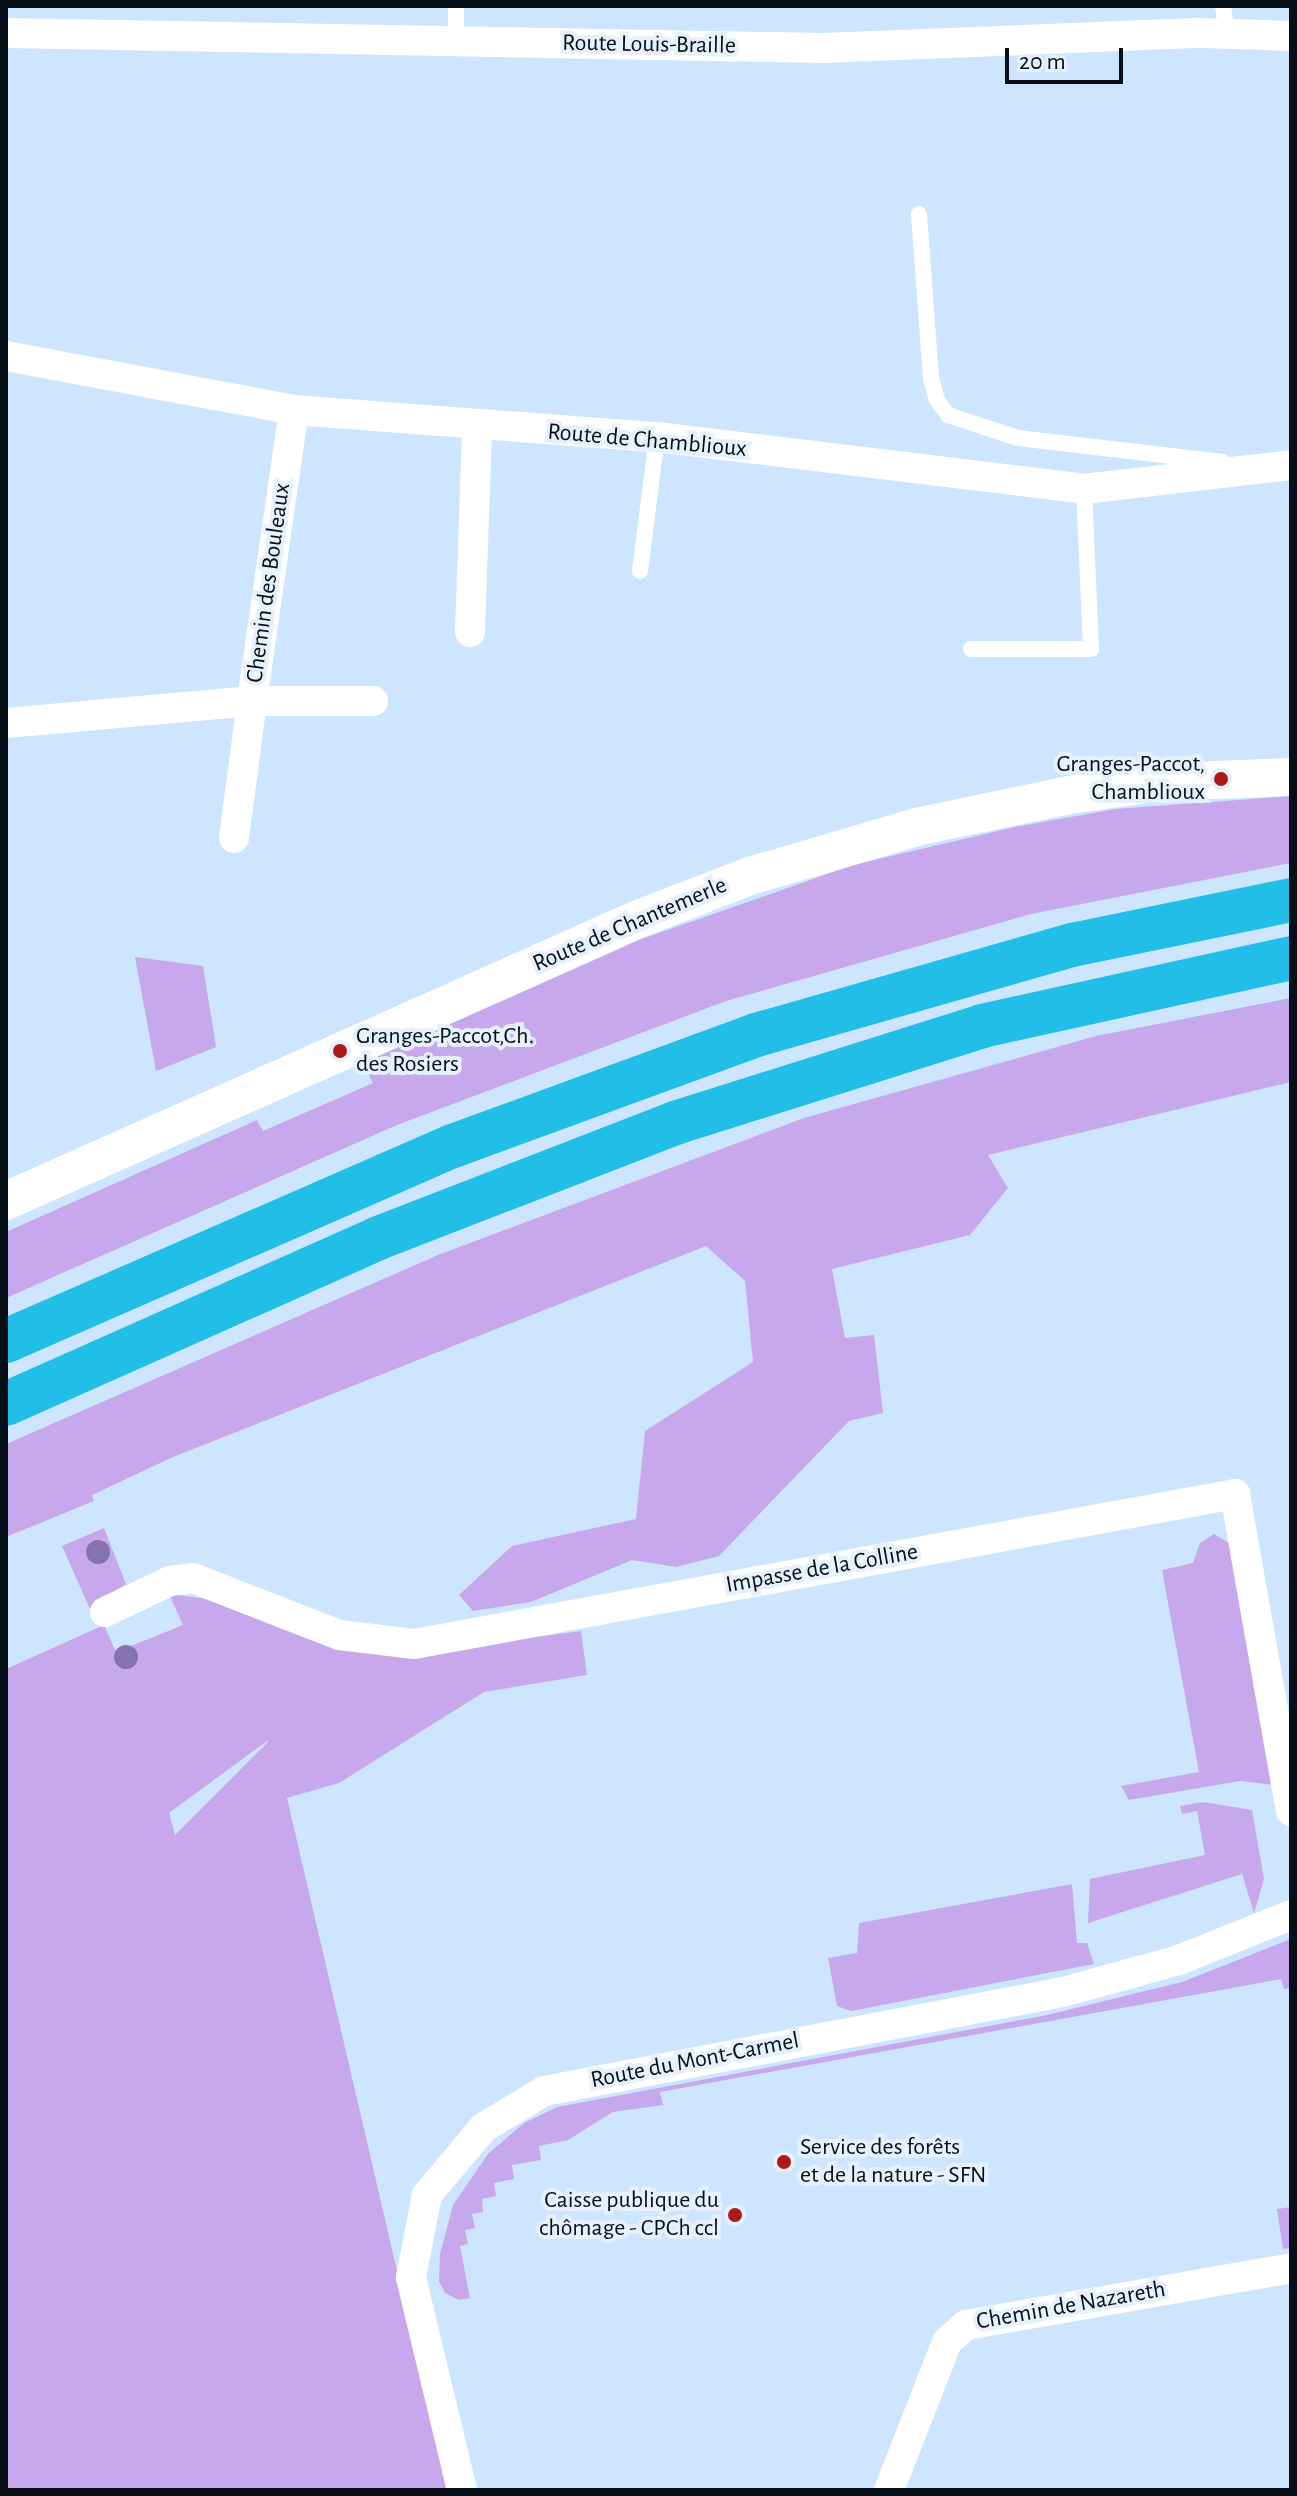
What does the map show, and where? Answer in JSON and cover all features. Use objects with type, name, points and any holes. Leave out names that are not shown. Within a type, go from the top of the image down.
[{"type":"highway","points":[[6,1341],[453,1146],[727,1045],[967,972],[1178,921],[1291,900]]},
{"type":"highway","points":[[6,1404],[362,1245],[675,1123],[982,1026],[1291,958]]},
{"type":"street","name":"Route Louis-Braille","points":[[6,33],[823,48],[1225,20],[1291,36]]},
{"type":"street","name":"Route de Chamblioux","points":[[6,356],[294,410],[477,427],[657,437],[1084,489],[1280,466]]},
{"type":"street","name":"Chemin des Bouleaux","points":[[6,723],[252,701],[294,410]]},
{"type":"street","points":[[470,632],[477,427]]},
{"type":"street","points":[[234,838],[252,701],[373,701]]},
{"type":"street","name":"Route de Chantemerle","points":[[6,1201],[636,920],[750,876],[916,827],[1069,795],[1162,782],[1291,777]]},
{"type":"street","name":"Impasse de la Colline","points":[[105,1612],[170,1581],[193,1578],[339,1635],[414,1644],[1235,1494],[1291,1811]]},
{"type":"street","name":"Route du Mont-Carmel","points":[[462,2490],[411,2277],[427,2195],[483,2128],[544,2091],[1063,1992],[1179,1960],[1291,1915]]},
{"type":"street","name":"Chemin de Nazareth","points":[[900,2484],[947,2342],[966,2325],[1291,2268]]},
{"type":"lane","points":[[456,6],[456,42]]},
{"type":"lane","points":[[919,214],[931,378],[937,400],[948,415],[1018,438],[1280,466]]},
{"type":"lane","points":[[640,571],[657,437]]},
{"type":"lane","points":[[971,649],[1091,649],[1084,489]]},
{"type":"shaded area","points":[[1291,796],[1291,863],[1031,914],[726,1001],[397,1125],[6,1298],[6,1232],[257,1120],[263,1131],[373,1083],[363,1063],[639,940],[853,865],[1015,827],[1115,809]]},
{"type":"shaded area","points":[[135,957],[203,966],[216,1047],[156,1071]]},
{"type":"shaded area","points":[[1291,998],[1291,1082],[988,1155],[1008,1188],[970,1235],[832,1269],[845,1338],[874,1335],[883,1413],[849,1421],[719,1556],[676,1567],[632,1560],[531,1602],[473,1611],[459,1595],[512,1546],[636,1519],[645,1431],[753,1362],[745,1281],[706,1246],[173,1457],[92,1495],[94,1501],[6,1537],[6,1444],[438,1255],[804,1118],[1096,1036]]},
{"type":"shaded area","points":[[104,1528],[126,1584],[90,1609],[62,1546]]},
{"type":"shaded area","points":[[1214,1534],[1229,1543],[1274,1785],[1240,1781],[1129,1800],[1121,1786],[1199,1772],[1162,1570],[1193,1563],[1200,1543]]},
{"type":"shaded area","points":[[169,1594],[224,1601],[394,1656],[581,1631],[587,1675],[484,1692],[339,1783],[287,1798],[448,2490],[6,2490],[6,1669],[104,1625],[116,1652],[183,1625]],"holes":[[[268,1742],[175,1835],[169,1813]]]},
{"type":"shaded area","points":[[1203,1802],[1252,1810],[1264,1879],[1254,1913],[1242,1874],[1088,1923],[1090,1879],[1205,1855],[1197,1811],[1182,1814],[1180,1806]]},
{"type":"shaded area","points":[[1072,1884],[1077,1943],[1087,1943],[1094,1964],[851,2011],[837,2006],[828,1958],[857,1953],[859,1923]]},
{"type":"shaded area","points":[[1291,1939],[1291,1988],[1284,1989],[1281,1979],[660,2092],[663,2105],[613,2112],[568,2140],[539,2146],[541,2160],[512,2165],[514,2179],[494,2183],[496,2196],[482,2199],[483,2212],[472,2214],[475,2228],[465,2230],[468,2244],[460,2246],[470,2298],[459,2300],[445,2293],[439,2281],[440,2254],[453,2205],[488,2154],[524,2123],[557,2107],[1047,2015],[1182,1982]]},
{"type":"shaded area","points":[[1291,2207],[1291,2248],[1283,2249],[1277,2209]]},
{"type":"place","name":"Granges-Paccot, Chamblioux","points":[[1221,779]]},
{"type":"place","name":"Granges-Paccot,Ch. des Rosiers","points":[[340,1051]]},
{"type":"place","name":"Service des forêts et de la nature - SFN","points":[[784,2162]]},
{"type":"place","name":"Caisse publique du chômage - CPCh ccl","points":[[735,2215]]}]
